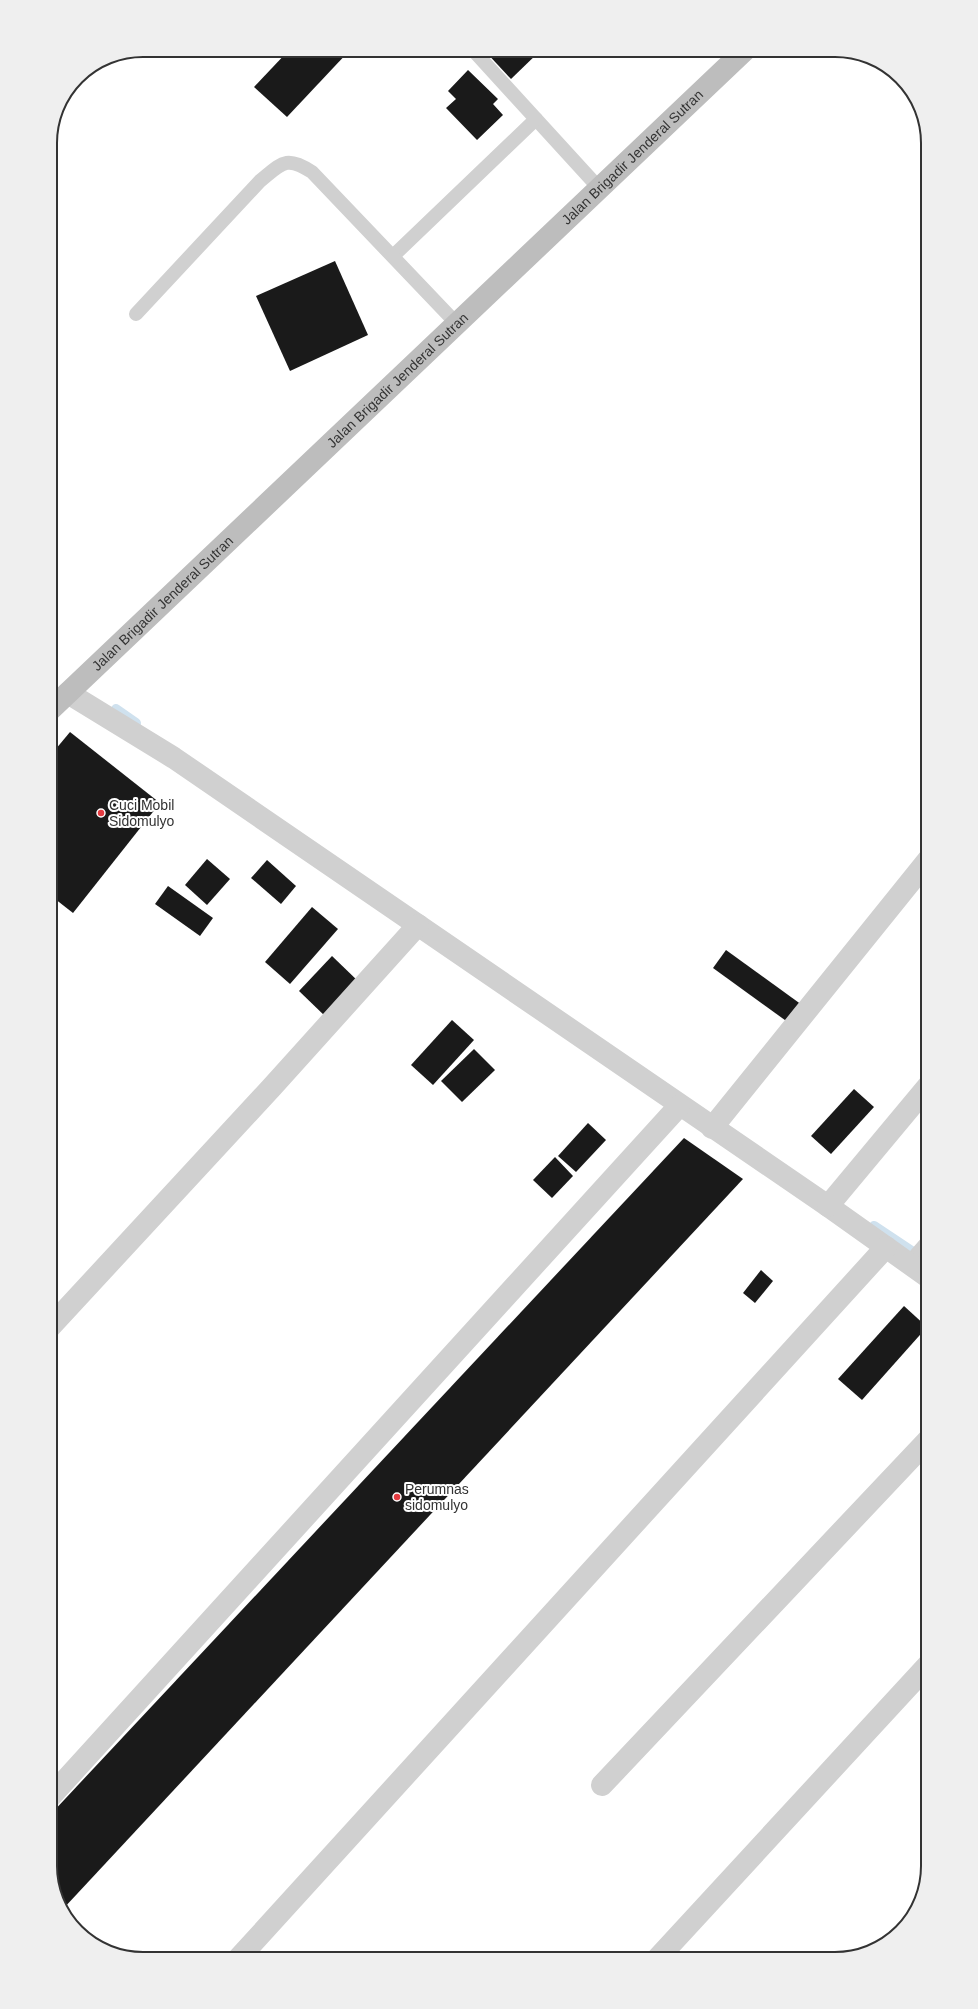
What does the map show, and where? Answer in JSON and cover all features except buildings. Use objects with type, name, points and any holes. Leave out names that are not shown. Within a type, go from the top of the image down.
[{"type":"main road","name":"Jalan Brigadir Jenderal Sutran","points":[[57,703],[738,57]]},
{"type":"street","points":[[68,693],[174,758],[680,1106],[717,1121],[828,1206],[886,1247],[910,1261],[921,1271]]},
{"type":"street","points":[[717,1121],[921,869]]},
{"type":"street","points":[[57,1319],[272,1087],[418,925]]},
{"type":"street","points":[[828,1206],[921,1094]]},
{"type":"street","points":[[57,1789],[680,1106]]},
{"type":"street","points":[[244,1952],[886,1247]]},
{"type":"street","points":[[602,1785],[921,1447]]},
{"type":"street","points":[[663,1952],[921,1673]]},
{"type":"lane","points":[[479,57],[599,188]]},
{"type":"lane","points":[[393,256],[536,119]]},
{"type":"lane","points":[[136,314],[260,181],[282,164],[297,162],[312,172],[457,324]]},
{"type":"lane","points":[[910,1261],[921,1249]]},
{"type":"waterway","points":[[116,709],[136,723]]},
{"type":"waterway","points":[[874,1226],[921,1257]]},
{"type":"place","name":"Cuci Mobil Sidomulyo","points":[[101,813]]},
{"type":"place","name":"Perumnas sidomulyo","points":[[397,1497]]}]
